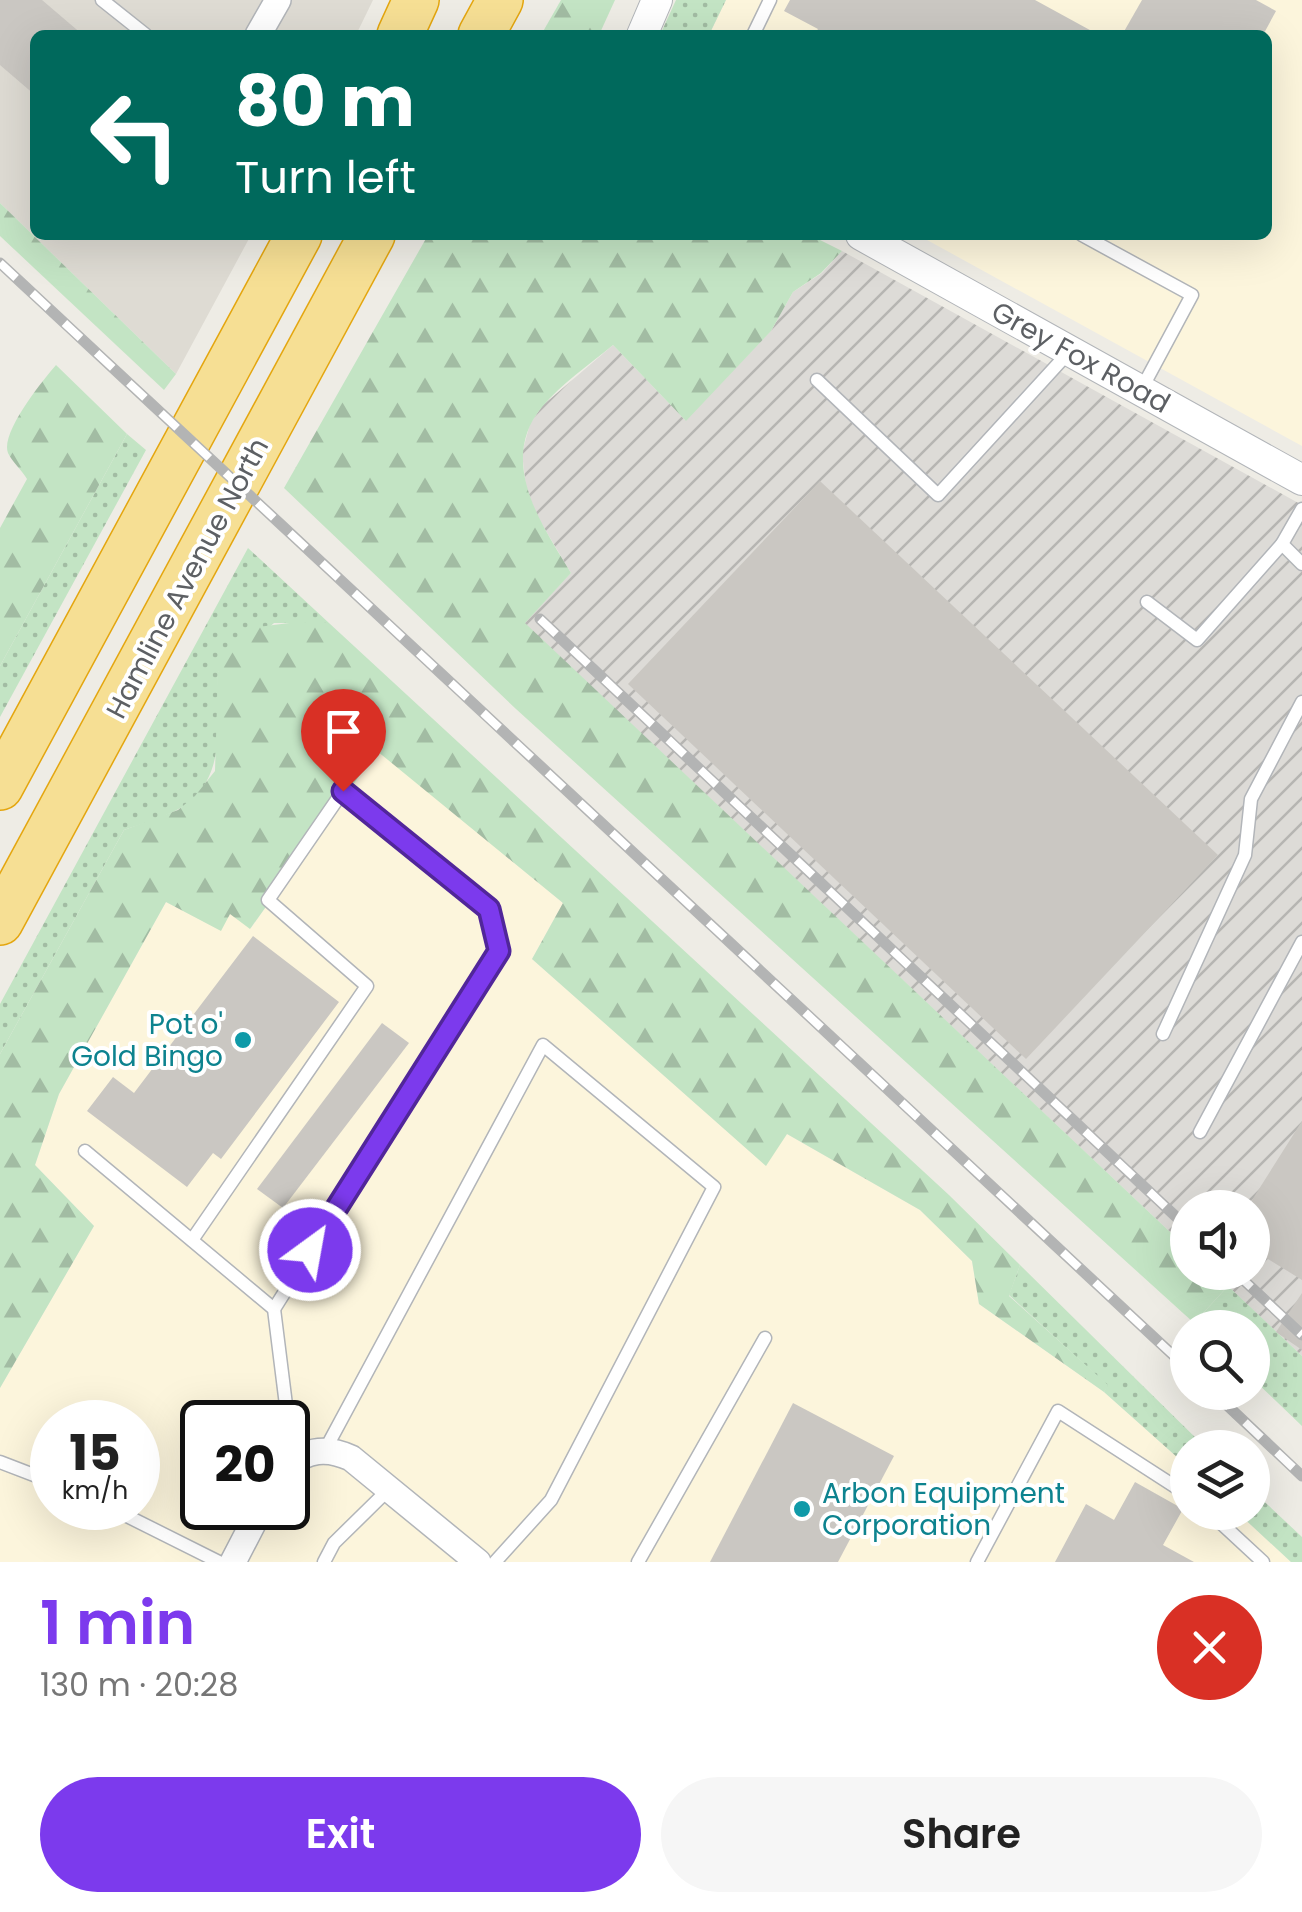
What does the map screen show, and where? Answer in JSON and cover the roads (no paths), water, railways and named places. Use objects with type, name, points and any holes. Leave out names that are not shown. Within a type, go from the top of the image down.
[{"type":"highway","points":[[402,30],[416,0]]},
{"type":"highway","points":[[483,30],[500,0]]},
{"type":"highway","points":[[0,787],[296,240]]},
{"type":"highway","name":"Hamline Avenue North","points":[[0,922],[369,240]]},
{"type":"street","points":[[261,30],[278,0]]},
{"type":"street","points":[[644,30],[657,0]]},
{"type":"street","name":"Grey Fox Road","points":[[870,240],[1302,480]]},
{"type":"street","points":[[310,1452],[326,1450],[351,1458],[478,1562]]},
{"type":"street","points":[[233,1562],[250,1530]]},
{"type":"lane","points":[[102,0],[140,30]]},
{"type":"lane","points":[[755,30],[770,0]]},
{"type":"lane","points":[[1091,240],[1192,295],[1140,390]]},
{"type":"lane","points":[[817,380],[938,495],[1070,351]]},
{"type":"lane","points":[[1147,602],[1197,640],[1282,544],[1302,509]]},
{"type":"lane","points":[[1282,544],[1302,564]]},
{"type":"lane","points":[[1163,1034],[1245,856],[1251,799],[1302,702]]},
{"type":"lane","points":[[192,1240],[367,986],[268,900],[343,791],[489,909],[499,951],[274,1309],[283,1400]]},
{"type":"lane","points":[[1200,1132],[1302,942]]},
{"type":"lane","points":[[326,1450],[544,1046],[714,1188],[551,1500],[495,1562]]},
{"type":"lane","points":[[85,1151],[274,1309]]},
{"type":"lane","points":[[638,1562],[765,1338]]},
{"type":"lane","points":[[977,1562],[1058,1411],[1170,1483]]},
{"type":"lane","points":[[0,1462],[30,1474]]},
{"type":"lane","points":[[324,1562],[334,1542],[390,1488]]},
{"type":"lane","points":[[160,1530],[219,1562]]},
{"type":"lane","points":[[1228,1530],[1263,1562]]},
{"type":"railway","points":[[0,263],[1170,1352]]},
{"type":"railway","points":[[540,619],[1170,1211]]},
{"type":"railway","points":[[1254,1290],[1302,1335]]},
{"type":"railway","points":[[1232,1410],[1302,1476]]},
{"type":"place","name":"Pot o' Gold Bingo","points":[[243,1040]]},
{"type":"place","name":"Arbon Equipment Corporation","points":[[802,1509]]}]
